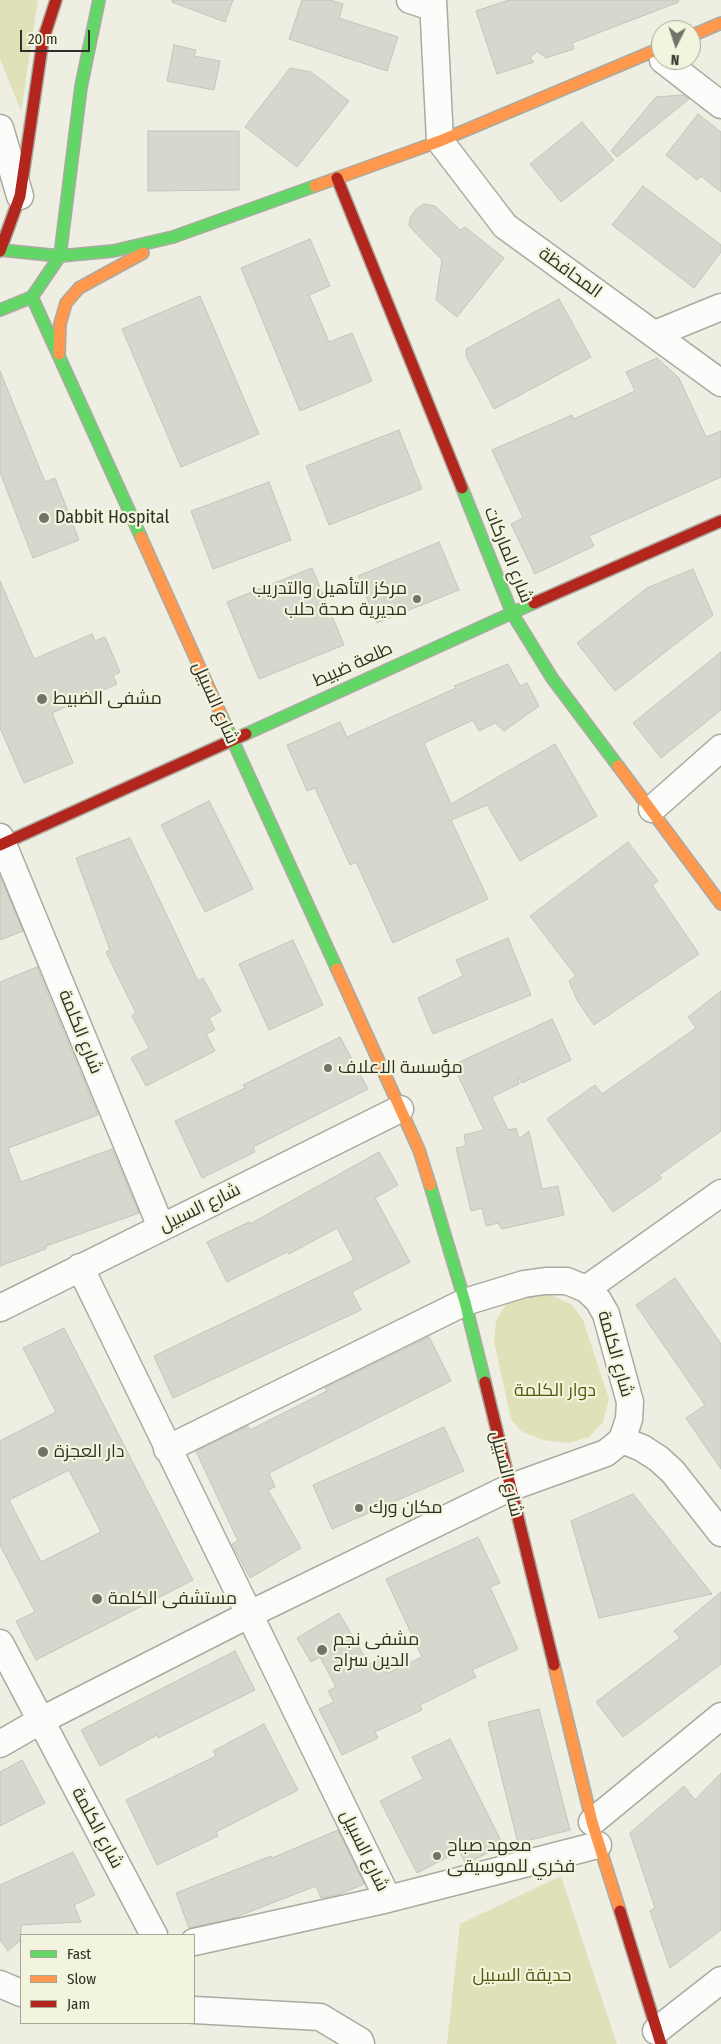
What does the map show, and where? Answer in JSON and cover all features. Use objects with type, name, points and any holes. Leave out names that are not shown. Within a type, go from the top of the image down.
[{"type":"street","points":[[56,0],[43,40],[20,196],[0,250],[60,256],[113,251],[173,237],[440,141],[651,59]]},
{"type":"street","points":[[0,310],[32,297],[60,256],[81,86],[99,0]]},
{"type":"street","points":[[425,2],[440,141]]},
{"type":"street","points":[[701,32],[721,23]]},
{"type":"street","points":[[678,70],[721,105]]},
{"type":"street","points":[[0,128],[20,196]]},
{"type":"street","name":"المحافظة","points":[[440,141],[505,226],[721,383]]},
{"type":"street","name":"شارع الماركات","points":[[337,178],[512,613],[552,678],[652,809],[721,904]]},
{"type":"street","points":[[59,355],[60,324],[66,303],[79,288],[173,237]]},
{"type":"street","name":"شارع السبيل","points":[[32,297],[419,1150],[465,1302],[595,1833],[659,2038]]},
{"type":"street","points":[[655,334],[721,307]]},
{"type":"street","name":"طلعة ضبيط","points":[[1,842],[721,521]]},
{"type":"street","points":[[652,809],[721,748]]},
{"type":"street","name":"شارع الكلمة","points":[[1,842],[161,1227]]},
{"type":"street","name":"شارع السبيل","points":[[0,1308],[400,1108]]},
{"type":"street","points":[[586,1289],[721,1193]]},
{"type":"street","points":[[80,1267],[167,1449],[250,1614]]},
{"type":"street","name":"شارع الكلمة","points":[[167,1449],[465,1302],[531,1283],[567,1281],[586,1289],[598,1300],[606,1314],[630,1402],[629,1419],[622,1440]]},
{"type":"street","points":[[0,1744],[40,1721],[250,1614],[509,1488],[606,1453],[622,1440],[642,1448],[674,1472],[721,1533]]},
{"type":"street","name":"شارع السبيل","points":[[250,1614],[388,1899]]},
{"type":"street","name":"شارع الكلمة","points":[[0,1643],[153,1934]]},
{"type":"street","points":[[595,1833],[721,1716]]},
{"type":"street","name":"شارع السبيل","points":[[195,1942],[388,1899],[595,1833]]},
{"type":"street","points":[[0,1974],[20,1976]]},
{"type":"street","points":[[659,2038],[721,1980]]},
{"type":"street","points":[[0,1984],[20,1993]]},
{"type":"street","points":[[195,2010],[320,2018],[360,2041],[361,2044]]},
{"type":"green space","points":[[0,0],[38,0],[21,111],[0,59]]},
{"type":"green space","name":"دوار الكلمة","points":[[543,1291],[572,1305],[583,1320],[609,1399],[603,1422],[589,1437],[569,1443],[543,1440],[521,1431],[511,1419],[494,1341],[496,1321],[507,1303]]},
{"type":"green space","name":"حديقة السبيل","points":[[561,1876],[617,2044],[447,2044],[460,1924]]},
{"type":"building","points":[[172,0],[233,0],[225,22],[172,2]]},
{"type":"building","points":[[302,0],[330,0],[343,4],[339,18],[398,37],[387,71],[289,39]]},
{"type":"building","points":[[509,0],[678,0],[679,2],[572,43],[574,49],[546,58],[537,51],[530,58],[534,62],[497,74],[476,11]]},
{"type":"building","points":[[174,45],[196,50],[194,56],[220,61],[214,90],[167,81]]},
{"type":"building","points":[[290,68],[311,72],[349,101],[297,167],[245,127]]},
{"type":"building","points":[[683,95],[689,99],[617,157],[611,151],[656,97]]},
{"type":"building","points":[[698,114],[721,132],[721,192],[701,176],[697,180],[666,155]]},
{"type":"building","points":[[582,122],[614,160],[561,202],[530,164]]},
{"type":"building","points":[[148,131],[239,131],[239,190],[148,191]]},
{"type":"building","points":[[643,186],[721,245],[721,252],[694,288],[612,225]]},
{"type":"building","points":[[424,204],[435,206],[460,230],[465,227],[504,258],[457,317],[436,300],[442,260],[409,226],[410,218],[416,209]]},
{"type":"building","points":[[310,239],[330,286],[309,295],[329,342],[352,333],[372,381],[300,411],[241,268]]},
{"type":"building","points":[[200,296],[259,434],[181,467],[122,329]]},
{"type":"building","points":[[559,299],[591,357],[494,409],[466,356],[466,349]]},
{"type":"building","points":[[657,358],[679,378],[706,437],[721,431],[721,477],[589,536],[594,546],[535,574],[511,524],[523,518],[492,450],[572,415],[574,419],[635,391],[626,372]]},
{"type":"building","points":[[0,371],[45,482],[55,478],[79,540],[33,558],[0,472]]},
{"type":"building","points":[[399,430],[422,489],[329,525],[306,466]]},
{"type":"building","points":[[269,482],[291,540],[213,569],[191,511]]},
{"type":"building","points":[[439,542],[459,590],[377,623],[358,576]]},
{"type":"building","points":[[312,568],[344,645],[259,679],[227,602]]},
{"type":"building","points":[[693,569],[713,615],[615,691],[577,643],[647,588]]},
{"type":"building","name":"مشفى الضبيط","points":[[0,581],[34,659],[92,634],[95,641],[105,637],[120,672],[113,676],[117,684],[52,713],[73,763],[24,783],[0,728]]},
{"type":"building","points":[[721,652],[721,710],[661,758],[633,723]]},
{"type":"building","points":[[508,664],[520,686],[527,683],[539,706],[504,731],[495,723],[479,731],[473,720],[424,743],[451,804],[555,744],[597,816],[520,861],[487,805],[451,820],[488,899],[393,943],[356,862],[350,865],[315,788],[307,791],[287,745],[340,722],[347,737],[456,688],[454,686]]},
{"type":"building","points":[[209,801],[253,889],[205,912],[161,825]]},
{"type":"building","points":[[130,838],[198,981],[203,978],[221,1011],[209,1018],[215,1030],[206,1034],[215,1051],[146,1086],[131,1058],[149,1048],[132,1016],[136,1013],[106,952],[110,950],[76,858]]},
{"type":"building","points":[[628,842],[658,881],[652,885],[699,954],[594,1025],[577,1000],[569,981],[576,976],[530,916]]},
{"type":"building","points":[[0,876],[23,931],[0,940]]},
{"type":"building","points":[[508,938],[531,995],[433,1034],[418,998],[463,976],[456,960]]},
{"type":"building","points":[[293,940],[323,1005],[269,1030],[239,964]]},
{"type":"building","points":[[37,967],[98,1115],[8,1148],[21,1182],[112,1149],[139,1213],[46,1246],[46,1249],[0,1266],[0,982]]},
{"type":"building","points":[[721,991],[721,1131],[659,1175],[662,1178],[613,1212],[547,1119],[595,1085],[602,1094],[696,1028],[688,1017]]},
{"type":"building","points":[[552,1019],[571,1060],[522,1083],[517,1076],[519,1084],[492,1097],[508,1130],[516,1128],[519,1139],[529,1131],[542,1189],[558,1186],[564,1215],[502,1229],[498,1223],[486,1226],[482,1208],[471,1211],[456,1148],[466,1146],[464,1135],[484,1130],[453,1065]]},
{"type":"building","points":[[340,1037],[368,1089],[253,1147],[255,1152],[202,1178],[175,1121],[245,1088],[243,1085]]},
{"type":"building","points":[[379,1152],[398,1185],[375,1198],[410,1262],[352,1292],[361,1310],[173,1398],[154,1356],[354,1260],[337,1228],[289,1254],[287,1252],[227,1282],[207,1242],[249,1222],[250,1224]]},
{"type":"building","points":[[675,1278],[721,1344],[721,1469],[686,1418],[705,1405],[636,1305]]},
{"type":"building","points":[[64,1328],[193,1580],[36,1660],[16,1621],[35,1612],[0,1545],[0,1441],[56,1412],[23,1348]],"holes":[[[69,1470],[101,1532],[41,1562],[9,1500]]]},
{"type":"building","points":[[429,1337],[451,1381],[269,1473],[275,1487],[268,1490],[301,1548],[250,1578],[232,1544],[238,1541],[196,1451],[248,1426],[250,1430],[327,1391],[325,1388]]},
{"type":"building","points":[[444,1427],[464,1471],[332,1529],[313,1485]]},
{"type":"building","points":[[633,1494],[712,1594],[599,1618],[571,1521]]},
{"type":"building","points":[[478,1537],[500,1583],[490,1587],[518,1649],[472,1670],[476,1677],[420,1705],[422,1710],[375,1732],[378,1738],[342,1755],[319,1709],[334,1702],[328,1691],[336,1687],[320,1657],[311,1662],[297,1638],[339,1613],[369,1664],[380,1658],[388,1673],[422,1657],[386,1579]]},
{"type":"building","points":[[721,1592],[721,1664],[623,1737],[596,1702],[680,1638],[674,1631]]},
{"type":"building","points":[[235,1651],[255,1690],[158,1738],[157,1735],[100,1766],[81,1730]]},
{"type":"building","points":[[539,1709],[570,1830],[518,1843],[488,1722]]},
{"type":"building","points":[[264,1724],[298,1790],[216,1832],[218,1836],[157,1865],[126,1800],[216,1756],[213,1751]]},
{"type":"building","points":[[450,1739],[503,1845],[466,1864],[459,1851],[417,1873],[380,1801],[423,1779],[412,1757]]},
{"type":"building","points":[[22,1760],[45,1803],[0,1826],[0,1772]]},
{"type":"building","points":[[721,1773],[721,1930],[670,1968],[650,1911],[655,1908],[630,1833],[684,1786],[695,1800]]},
{"type":"building","points":[[338,1830],[364,1884],[340,1894],[321,1898],[316,1886],[231,1919],[189,1928],[176,1893],[271,1856],[272,1858]]},
{"type":"building","points":[[73,1852],[95,1895],[74,1905],[81,1922],[21,1925],[20,1941],[8,1951],[0,1940],[0,1885]]},
{"type":"traffic: fast","points":[[0,310],[32,297],[60,256],[81,87],[99,0]]},
{"type":"traffic: fast","points":[[1,250],[60,256],[113,251],[173,237],[315,186]]},
{"type":"traffic: fast","points":[[32,297],[141,537]]},
{"type":"traffic: fast","points":[[462,488],[512,613],[552,678],[618,766]]},
{"type":"traffic: fast","points":[[246,734],[534,603]]},
{"type":"traffic: fast","points":[[222,717],[337,969]]},
{"type":"traffic: fast","points":[[430,1185],[465,1302],[485,1382]]},
{"type":"traffic: slow","points":[[701,32],[721,23]]},
{"type":"traffic: slow","points":[[315,186],[440,141],[651,52]]},
{"type":"traffic: slow","points":[[59,354],[60,324],[66,303],[79,288],[143,253]]},
{"type":"traffic: slow","points":[[141,537],[222,717]]},
{"type":"traffic: slow","points":[[618,766],[721,904]]},
{"type":"traffic: slow","points":[[337,969],[419,1150],[430,1185]]},
{"type":"traffic: slow","points":[[554,1665],[592,1822],[620,1911]]},
{"type":"traffic: jam","points":[[0,251],[20,196],[43,40],[56,0]]},
{"type":"traffic: jam","points":[[337,178],[462,488]]},
{"type":"traffic: jam","points":[[534,603],[721,521]]},
{"type":"traffic: jam","points":[[0,845],[246,734]]},
{"type":"traffic: jam","points":[[485,1382],[554,1665]]},
{"type":"traffic: jam","points":[[620,1911],[661,2044]]},
{"type":"place","name":"Dabbit Hospital","points":[[44,518]]},
{"type":"place","name":"مركز التأهيل والتدريب مديرية صحة حلب","points":[[417,599]]},
{"type":"place","name":"مشفى الضبيط","points":[[42,699]]},
{"type":"place","name":"مؤسسة الاعلاف","points":[[328,1068]]},
{"type":"place","name":"دار العجزة","points":[[43,1452]]},
{"type":"place","name":"مكان ورك","points":[[359,1508]]},
{"type":"place","name":"مستشفى الكلمة","points":[[97,1599]]},
{"type":"place","name":"مشفى نجم الدين سراج","points":[[322,1650]]},
{"type":"place","name":"معهد صباح فخري للموسيقى","points":[[437,1856]]}]
